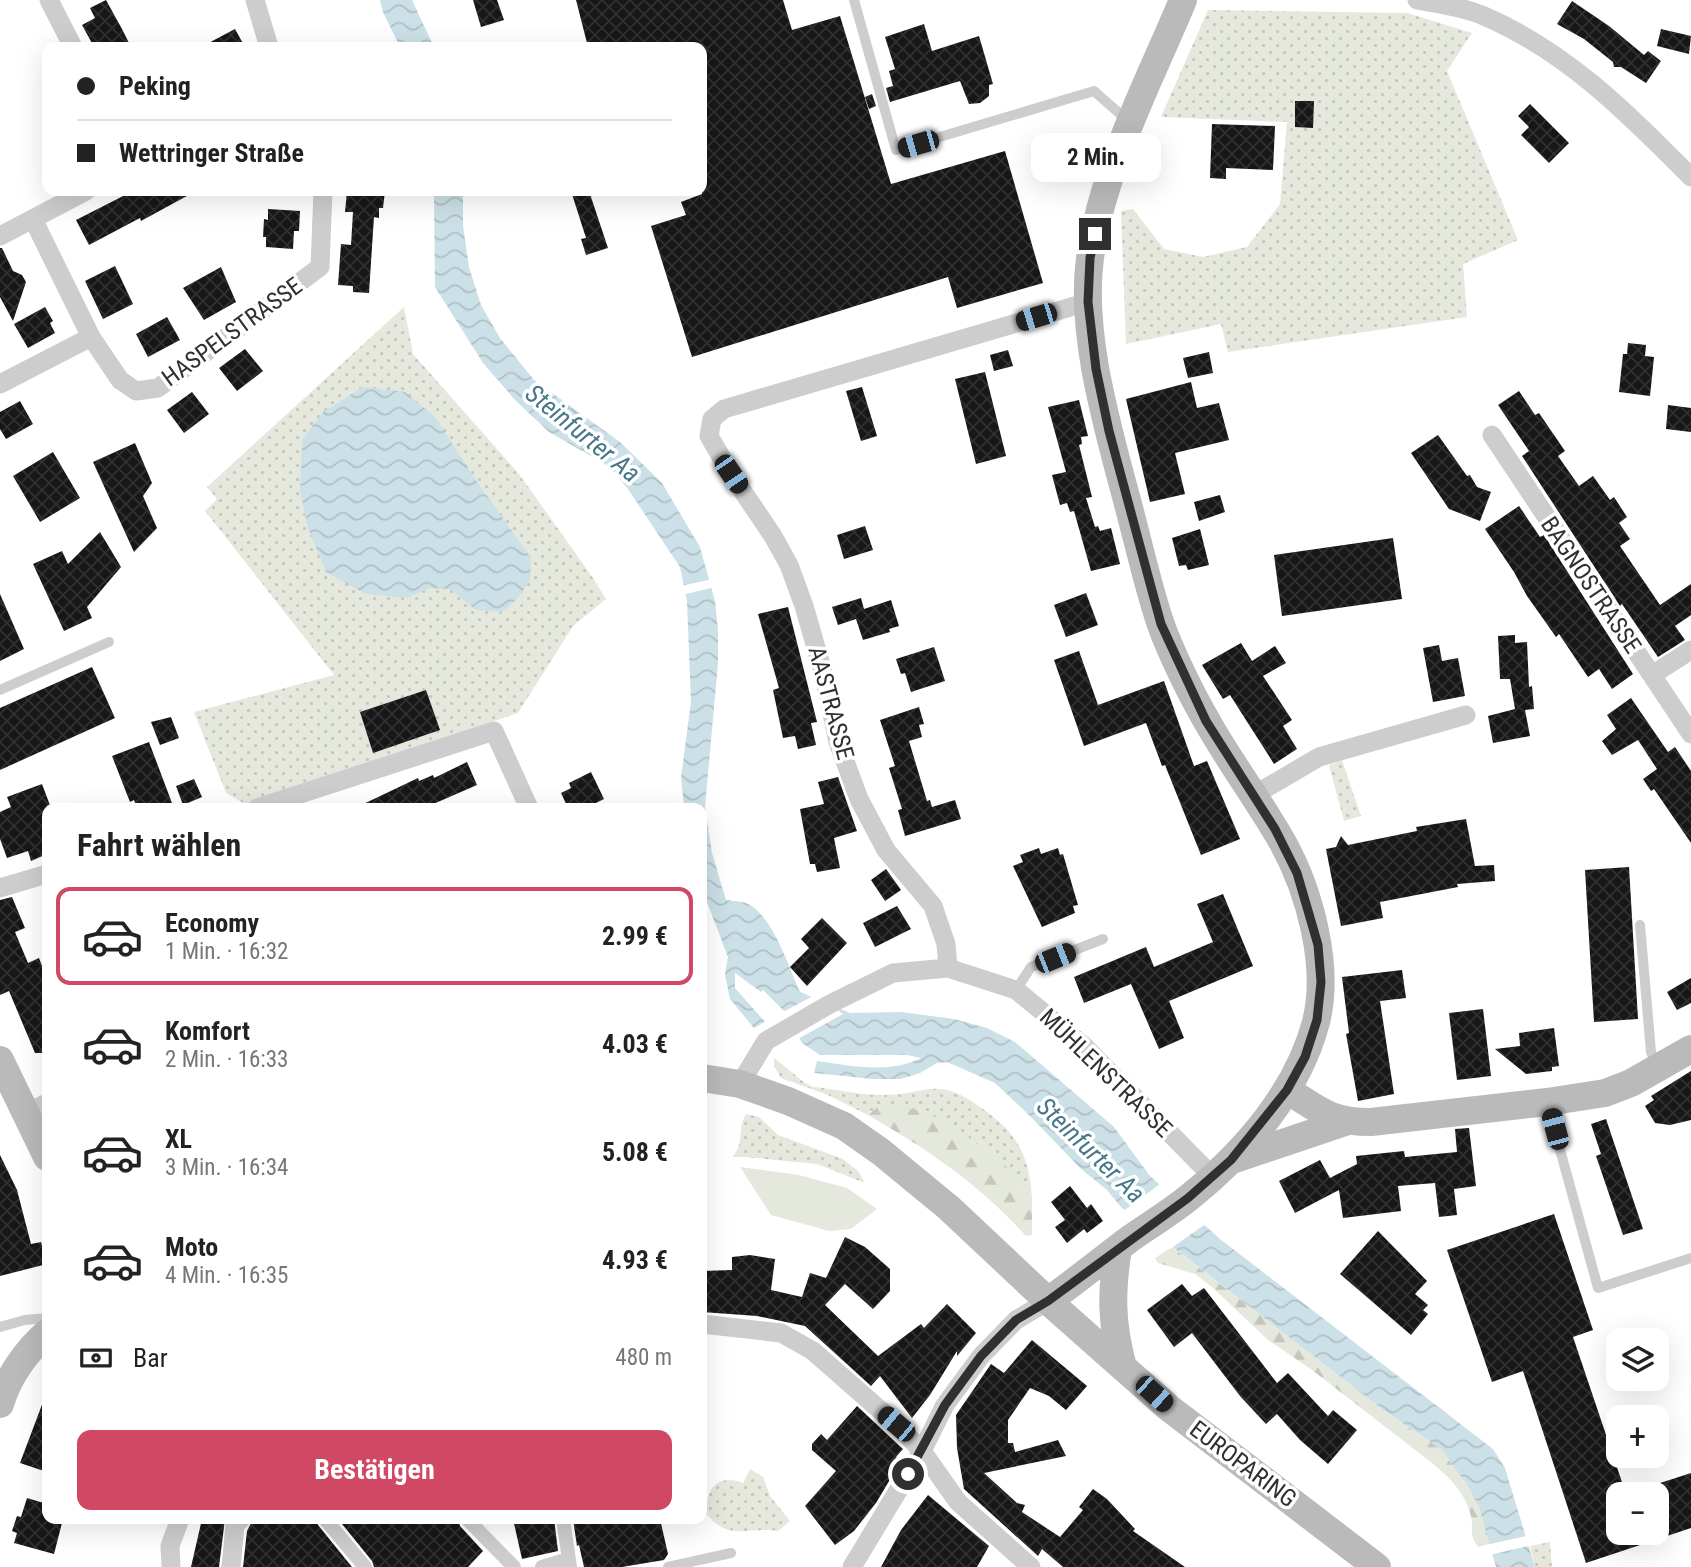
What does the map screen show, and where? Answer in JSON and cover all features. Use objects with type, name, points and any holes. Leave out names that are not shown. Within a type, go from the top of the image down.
[{"type":"main road","points":[[707,1079],[740,1084],[788,1101],[844,1126],[881,1152],[949,1208],[1048,1301],[1188,1198],[1222,1169],[1287,1090],[1305,1057],[1317,1020],[1321,982],[1318,945],[1297,873],[1285,847],[1206,721],[1161,624],[1109,431],[1096,369],[1088,302],[1090,258],[1105,186],[1183,0]]},
{"type":"main road","points":[[1222,1169],[1272,1144],[1345,1122],[1371,1122],[1605,1093],[1631,1083],[1691,1049]]},
{"type":"main road","points":[[0,1060],[36,1109],[42,1135]]},
{"type":"main road","points":[[1287,1090],[1321,1113],[1345,1122]]},
{"type":"main road","points":[[1123,1244],[1112,1307],[1115,1337],[1123,1367]]},
{"type":"main road","name":"EUROPARING","points":[[1048,1301],[1169,1408],[1377,1567]]},
{"type":"main road","points":[[1,1399],[24,1357],[42,1338]]},
{"type":"street","points":[[49,0],[70,42]]},
{"type":"street","points":[[255,0],[268,42]]},
{"type":"street","points":[[1416,0],[1485,8],[1578,70],[1622,108],[1691,177]]},
{"type":"street","points":[[0,236],[77,196]]},
{"type":"street","name":"HASPELSTRASSE","points":[[33,219],[91,337],[120,380],[136,391],[158,388],[320,267],[323,196]]},
{"type":"street","name":"AASTRASSE","points":[[948,968],[946,944],[933,906],[886,850],[859,799],[838,742],[823,672],[789,565],[709,436],[712,419],[724,410],[1088,302]]},
{"type":"street","points":[[0,384],[91,337]]},
{"type":"street","name":"BAGNOSTRASSE","points":[[1492,435],[1691,734]]},
{"type":"street","points":[[1652,676],[1691,650]]},
{"type":"street","points":[[1254,795],[1319,757],[1466,715]]},
{"type":"street","points":[[272,803],[494,731],[527,803]]},
{"type":"street","points":[[0,888],[42,875]]},
{"type":"street","name":"MÜHLENSTRASSE","points":[[740,1084],[766,1041],[831,1004],[892,973],[948,968],[1016,990],[1083,1045],[1222,1169]]},
{"type":"street","points":[[852,1567],[922,1451],[945,1405],[981,1356],[1016,1320],[1048,1301]]},
{"type":"street","points":[[707,1325],[780,1333],[814,1351],[896,1424],[922,1451],[958,1502],[1031,1567]]},
{"type":"street","points":[[171,1567],[170,1546],[178,1524]]},
{"type":"street","points":[[231,1567],[236,1524]]},
{"type":"street","points":[[329,1524],[365,1567]]},
{"type":"street","points":[[472,1524],[514,1567]]},
{"type":"street","points":[[541,1567],[569,1563],[564,1524]]},
{"type":"lane","points":[[855,0],[896,150],[1094,91],[1131,124]]},
{"type":"lane","points":[[0,690],[109,642]]},
{"type":"lane","points":[[1640,925],[1651,1052],[1658,1069]]},
{"type":"lane","points":[[1016,990],[1031,967],[1103,939]]},
{"type":"lane","points":[[1547,1102],[1598,1288],[1691,1258]]},
{"type":"lane","points":[[0,1326],[42,1318]]},
{"type":"lane","points":[[668,1567],[731,1553]]},
{"type":"green space","points":[[1208,10],[1407,13],[1472,33],[1447,71],[1518,240],[1463,264],[1467,317],[1228,352],[1221,324],[1126,344],[1121,211],[1133,209],[1164,249],[1203,257],[1247,247],[1280,204],[1287,122],[1161,117]]},
{"type":"green space","points":[[404,307],[413,354],[519,474],[606,599],[573,626],[518,713],[243,803],[226,793],[194,712],[334,675],[205,511],[217,499],[207,487]]},
{"type":"green space","points":[[1342,760],[1361,816],[1344,821],[1329,765]]},
{"type":"green space","points":[[774,1058],[814,1087],[879,1095],[938,1089],[964,1096],[990,1114],[1018,1144],[1027,1168],[1032,1198],[1011,1171],[969,1138],[871,1111],[868,1115],[828,1095],[781,1078],[774,1066]]},
{"type":"green space","points":[[891,1105],[927,1112],[969,1138],[1012,1171],[1032,1198],[1032,1235],[1026,1236],[990,1200],[953,1170],[868,1115],[878,1107]]},
{"type":"green space","points":[[746,1114],[759,1117],[778,1135],[843,1159],[858,1171],[865,1183],[817,1164],[732,1157],[740,1142]]},
{"type":"green space","points":[[740,1167],[799,1175],[847,1188],[877,1209],[851,1229],[829,1231],[771,1215]]},
{"type":"green space","points":[[1172,1247],[1382,1409],[1441,1449],[1479,1507],[1490,1544],[1478,1547],[1472,1535],[1471,1516],[1465,1500],[1451,1480],[1432,1463],[1312,1370],[1268,1340],[1195,1274],[1158,1263],[1155,1258]]},
{"type":"green space","points":[[750,1469],[763,1477],[770,1496],[790,1521],[778,1531],[731,1530],[715,1523],[707,1515],[707,1505],[715,1485],[726,1480],[743,1483]]},
{"type":"green space","points":[[1550,1542],[1552,1567],[1535,1567],[1530,1546]]},
{"type":"water","points":[[380,0],[412,0],[432,42],[398,42]]},
{"type":"water","name":"Steinfurter Aa","points":[[434,196],[463,196],[463,226],[469,267],[481,305],[500,338],[534,380],[620,442],[662,483],[700,547],[715,601],[718,630],[718,663],[705,803],[684,803],[681,777],[691,702],[687,601],[680,567],[628,489],[610,467],[549,432],[516,401],[483,363],[435,287]]},
{"type":"water","points":[[363,387],[405,392],[435,417],[531,558],[530,580],[518,598],[502,612],[476,610],[450,589],[430,588],[407,598],[366,594],[326,572],[308,528],[300,489],[302,440],[323,412]]},
{"type":"water","name":"Steinfurter Aa","points":[[707,820],[712,853],[726,900],[748,904],[765,919],[800,992],[850,1013],[901,1012],[954,1019],[987,1028],[1015,1042],[1114,1127],[1150,1176],[1220,1239],[1493,1449],[1505,1468],[1535,1567],[1496,1567],[1479,1507],[1441,1449],[1382,1409],[1122,1208],[1106,1189],[1081,1169],[995,1083],[947,1062],[937,1063],[920,1073],[901,1079],[814,1073],[817,1061],[883,1067],[921,1058],[907,1055],[820,1055],[802,1043],[784,1011],[763,990],[761,992],[735,973],[735,988],[765,1022],[754,1028],[730,999],[725,974],[728,957],[707,902]]},
{"type":"pier","points":[[713,579],[715,587],[682,595],[681,586]]},
{"type":"pier","points":[[815,995],[825,999],[843,1014],[796,1040],[781,1013]]},
{"type":"pier","points":[[1160,1184],[1178,1196],[1207,1223],[1170,1249],[1122,1212]]},
{"type":"pier","points":[[1530,1535],[1533,1545],[1489,1555],[1486,1545]]},
{"type":"building","points":[[106,0],[128,42],[91,42],[82,25],[95,18],[90,8]]},
{"type":"building","points":[[473,0],[497,0],[504,20],[481,27]]},
{"type":"building","points":[[576,0],[783,0],[792,30],[840,16],[891,184],[1005,151],[1043,283],[957,308],[948,277],[692,357],[651,226],[686,215],[681,202],[697,196],[707,196],[707,42],[587,42]]},
{"type":"building","points":[[1572,1],[1609,26],[1644,55],[1648,51],[1661,61],[1646,83],[1621,67],[1614,67],[1613,62],[1584,39],[1557,24]]},
{"type":"building","points":[[924,24],[932,51],[979,36],[993,84],[989,85],[989,96],[980,103],[969,104],[960,81],[890,102],[886,88],[893,86],[889,71],[895,69],[885,37]]},
{"type":"building","points":[[235,29],[242,42],[210,42]]},
{"type":"building","points":[[1661,29],[1691,36],[1689,54],[1657,46]]},
{"type":"building","points":[[872,94],[876,106],[869,109],[865,97]]},
{"type":"building","points":[[1295,101],[1314,101],[1313,128],[1295,127]]},
{"type":"building","points":[[1530,104],[1569,143],[1549,163],[1521,135],[1529,127],[1518,116]]},
{"type":"building","points":[[1212,124],[1275,126],[1273,170],[1226,168],[1226,179],[1210,178]]},
{"type":"building","points":[[123,196],[187,196],[89,245],[76,220]]},
{"type":"building","points":[[347,196],[384,196],[383,208],[379,208],[379,218],[374,217],[369,293],[353,292],[353,286],[338,285],[341,244],[351,245],[353,212],[345,212]]},
{"type":"building","points":[[573,196],[591,196],[608,248],[586,255],[581,239],[586,238]]},
{"type":"building","points":[[268,209],[300,211],[299,231],[294,231],[293,249],[266,247],[266,237],[263,237],[264,219],[268,220]]},
{"type":"building","points":[[0,248],[13,271],[22,275],[26,282],[13,321],[0,297]]},
{"type":"building","points":[[115,266],[133,304],[103,319],[85,281]]},
{"type":"building","points":[[221,267],[236,302],[204,320],[183,288]]},
{"type":"building","points":[[45,307],[53,321],[50,323],[55,333],[28,348],[14,324]]},
{"type":"building","points":[[167,317],[180,340],[148,357],[136,334]]},
{"type":"building","points":[[1628,343],[1646,345],[1645,356],[1654,357],[1650,396],[1619,392],[1623,354],[1627,354]]},
{"type":"building","points":[[245,349],[263,371],[237,391],[219,368]]},
{"type":"building","points":[[1008,350],[1013,366],[994,371],[990,355]]},
{"type":"building","points":[[1209,352],[1213,373],[1188,378],[1183,358]]},
{"type":"building","points":[[985,372],[1006,456],[976,464],[955,379]]},
{"type":"building","points":[[1191,382],[1197,408],[1219,403],[1229,440],[1175,453],[1185,494],[1150,502],[1126,399]]},
{"type":"building","points":[[862,387],[877,436],[861,441],[846,391]]},
{"type":"building","points":[[1519,391],[1535,415],[1539,413],[1565,451],[1558,456],[1579,486],[1593,476],[1610,500],[1614,497],[1627,517],[1619,523],[1630,539],[1620,546],[1660,605],[1691,584],[1691,615],[1675,626],[1685,640],[1658,657],[1622,604],[1620,606],[1522,456],[1529,451],[1498,405]]},
{"type":"building","points":[[192,392],[209,414],[184,433],[167,410]]},
{"type":"building","points":[[1079,400],[1088,436],[1081,437],[1082,444],[1079,445],[1092,497],[1086,498],[1095,527],[1098,526],[1100,531],[1111,528],[1120,564],[1091,571],[1074,511],[1070,512],[1067,503],[1060,505],[1052,475],[1066,472],[1048,407]]},
{"type":"building","points":[[20,401],[33,424],[6,439],[0,429],[0,412]]},
{"type":"building","points":[[1668,405],[1691,408],[1691,432],[1666,429]]},
{"type":"building","points":[[1438,435],[1477,487],[1491,492],[1480,521],[1449,509],[1411,453]]},
{"type":"building","points":[[135,443],[152,483],[143,496],[157,528],[134,552],[93,462]]},
{"type":"building","points":[[53,452],[80,498],[40,522],[13,476]]},
{"type":"building","points":[[1220,495],[1225,512],[1199,521],[1194,502]]},
{"type":"building","points":[[1519,506],[1540,537],[1544,535],[1633,674],[1612,689],[1599,669],[1588,677],[1559,634],[1556,637],[1485,529]]},
{"type":"building","points":[[865,526],[873,550],[844,559],[837,535]]},
{"type":"building","points":[[1200,529],[1209,565],[1188,570],[1186,565],[1179,566],[1172,538]]},
{"type":"building","points":[[100,532],[121,567],[87,607],[92,618],[64,631],[33,564],[62,551],[68,564]]},
{"type":"building","points":[[1393,538],[1402,599],[1282,616],[1274,555]]},
{"type":"building","points":[[1086,593],[1098,625],[1066,637],[1054,605]]},
{"type":"building","points":[[0,594],[24,649],[0,661]]},
{"type":"building","points":[[861,598],[864,609],[891,600],[899,626],[889,629],[890,632],[863,640],[856,619],[838,625],[832,607]]},
{"type":"building","points":[[788,607],[817,722],[811,723],[816,745],[798,749],[795,736],[783,738],[773,690],[779,688],[758,614]]},
{"type":"building","points":[[1515,635],[1515,643],[1527,642],[1529,687],[1532,686],[1534,709],[1525,710],[1530,736],[1493,743],[1488,716],[1515,709],[1510,679],[1500,679],[1498,636]]},
{"type":"building","points":[[1241,643],[1252,661],[1275,646],[1286,663],[1263,676],[1292,720],[1283,726],[1297,749],[1274,764],[1230,695],[1223,699],[1202,665]]},
{"type":"building","points":[[1439,645],[1442,661],[1458,658],[1465,696],[1433,702],[1423,648]]},
{"type":"building","points":[[934,647],[945,681],[911,692],[905,673],[901,674],[896,659]]},
{"type":"building","points":[[1079,651],[1098,705],[1164,681],[1194,766],[1207,761],[1240,839],[1201,855],[1146,723],[1084,746],[1054,660]]},
{"type":"building","points":[[92,667],[115,718],[0,770],[0,708]]},
{"type":"building","points":[[426,690],[440,730],[373,753],[360,712]]},
{"type":"building","points":[[1631,698],[1668,752],[1675,747],[1691,771],[1691,843],[1654,789],[1651,791],[1643,779],[1657,769],[1638,740],[1612,755],[1602,741],[1616,729],[1607,715]]},
{"type":"building","points":[[919,707],[924,724],[919,725],[922,737],[909,741],[927,801],[930,800],[932,807],[955,800],[961,819],[905,836],[898,810],[902,809],[889,768],[895,766],[880,720]]},
{"type":"building","points":[[171,717],[179,738],[160,745],[151,722]]},
{"type":"building","points":[[149,742],[172,803],[130,802],[112,756]]},
{"type":"building","points":[[467,762],[477,785],[436,803],[366,803],[418,778],[419,781],[433,775],[434,778]]},
{"type":"building","points":[[591,772],[604,799],[596,803],[566,803],[561,793],[571,788],[569,783]]},
{"type":"building","points":[[838,777],[857,831],[834,838],[840,868],[817,872],[815,864],[810,864],[800,809],[824,804],[818,782]]},
{"type":"building","points":[[194,779],[202,797],[182,803],[176,786]]},
{"type":"building","points":[[42,784],[49,803],[42,803],[42,856],[31,861],[28,851],[7,858],[0,839],[0,812],[11,807],[7,797]]},
{"type":"building","points":[[1466,819],[1475,866],[1494,865],[1495,881],[1457,884],[1458,887],[1380,902],[1383,918],[1341,926],[1326,849],[1336,847],[1341,836],[1348,845],[1417,831],[1416,827]]},
{"type":"building","points":[[1039,848],[1041,854],[1058,848],[1060,855],[1063,854],[1078,905],[1073,906],[1075,913],[1042,927],[1013,866],[1023,862],[1020,855]]},
{"type":"building","points":[[1629,867],[1638,1019],[1594,1022],[1585,870]]},
{"type":"building","points":[[886,869],[901,890],[885,901],[871,880]]},
{"type":"building","points":[[1223,894],[1253,966],[1169,1001],[1184,1038],[1159,1049],[1131,984],[1084,1003],[1074,977],[1146,947],[1154,967],[1213,942],[1197,904]]},
{"type":"building","points":[[12,897],[25,928],[15,932],[28,963],[39,958],[42,966],[42,1053],[35,1053],[9,991],[0,995],[0,900]]},
{"type":"building","points":[[897,906],[911,929],[875,947],[863,923]]},
{"type":"building","points":[[822,918],[847,943],[807,986],[790,967],[809,948],[801,939]]},
{"type":"building","points":[[1402,970],[1406,998],[1380,1001],[1394,1094],[1358,1101],[1346,1034],[1349,1033],[1342,977]]},
{"type":"building","points":[[1691,978],[1691,1003],[1677,1010],[1667,992]]},
{"type":"building","points":[[1483,1009],[1491,1076],[1457,1080],[1449,1013]]},
{"type":"building","points":[[1554,1028],[1559,1066],[1552,1067],[1552,1071],[1526,1074],[1495,1049],[1520,1046],[1519,1033]]},
{"type":"building","points":[[1691,1071],[1691,1120],[1670,1125],[1655,1123],[1645,1106],[1654,1100],[1651,1096]]},
{"type":"building","points":[[1606,1119],[1643,1229],[1623,1235],[1596,1156],[1601,1154],[1591,1124]]},
{"type":"building","points":[[1469,1128],[1476,1186],[1454,1189],[1457,1215],[1439,1217],[1435,1183],[1398,1186],[1401,1211],[1343,1218],[1339,1190],[1295,1213],[1279,1181],[1320,1160],[1330,1178],[1357,1164],[1356,1156],[1404,1151],[1405,1157],[1457,1152],[1455,1129]]},
{"type":"building","points":[[0,1155],[17,1190],[31,1244],[41,1242],[42,1265],[0,1276]]},
{"type":"building","points":[[1070,1186],[1087,1208],[1091,1204],[1103,1221],[1087,1233],[1084,1229],[1067,1243],[1055,1227],[1065,1220],[1051,1202]]},
{"type":"building","points":[[1554,1214],[1593,1330],[1573,1337],[1606,1435],[1606,1468],[1617,1468],[1622,1482],[1606,1482],[1606,1545],[1640,1545],[1586,1563],[1523,1371],[1492,1382],[1447,1250]]},
{"type":"building","points":[[1378,1231],[1427,1281],[1415,1294],[1428,1305],[1423,1310],[1428,1314],[1411,1335],[1340,1274]]},
{"type":"building","points":[[845,1237],[865,1247],[890,1269],[890,1291],[873,1309],[845,1284],[825,1305],[878,1356],[921,1324],[924,1328],[947,1304],[976,1333],[957,1356],[957,1351],[930,1395],[912,1418],[880,1376],[871,1386],[805,1326],[757,1316],[707,1312],[707,1271],[732,1270],[732,1257],[750,1255],[775,1259],[771,1290],[802,1297],[810,1273],[826,1278]]},
{"type":"building","points":[[1182,1284],[1192,1296],[1204,1288],[1277,1383],[1288,1373],[1328,1416],[1333,1410],[1357,1430],[1328,1464],[1300,1440],[1277,1414],[1266,1424],[1240,1396],[1192,1333],[1174,1347],[1147,1310]]},
{"type":"building","points":[[1032,1340],[1087,1386],[1066,1410],[1049,1396],[1030,1388],[1008,1420],[1008,1443],[1013,1443],[1015,1452],[1058,1440],[1066,1456],[984,1473],[1017,1503],[1025,1505],[1022,1512],[1060,1537],[1083,1510],[1079,1507],[1093,1489],[1107,1499],[1135,1529],[1133,1531],[1185,1567],[1063,1567],[1042,1549],[1038,1556],[964,1489],[957,1448],[956,1415],[991,1364],[1004,1373]]},
{"type":"building","points":[[42,1405],[42,1470],[20,1463]]},
{"type":"building","points":[[857,1406],[903,1449],[896,1457],[901,1461],[876,1503],[854,1531],[835,1545],[805,1506],[836,1471],[812,1450],[812,1444],[821,1434],[827,1440]]},
{"type":"building","points":[[1691,1473],[1691,1528],[1669,1535],[1669,1482],[1663,1482]]},
{"type":"building","points":[[928,1495],[989,1546],[977,1567],[881,1567],[901,1530]]},
{"type":"building","points":[[27,1498],[42,1502],[42,1524],[62,1524],[54,1554],[14,1543],[17,1533],[12,1531],[17,1516],[21,1517]]},
{"type":"building","points":[[201,1524],[224,1524],[219,1567],[191,1567]]},
{"type":"building","points":[[250,1524],[318,1524],[352,1567],[243,1567],[247,1531]]},
{"type":"building","points":[[342,1524],[459,1524],[483,1551],[468,1567],[374,1567]]},
{"type":"building","points":[[514,1524],[555,1524],[558,1551],[522,1559]]},
{"type":"building","points":[[574,1524],[661,1524],[668,1554],[664,1560],[622,1567],[584,1567],[579,1545],[577,1546]]},
{"type":"route","points":[[908,1474],[945,1405],[981,1356],[1016,1320],[1048,1301],[1188,1198],[1231,1160],[1287,1090],[1305,1057],[1317,1020],[1321,982],[1318,945],[1297,873],[1275,829],[1206,721],[1161,624],[1109,431],[1096,369],[1088,302],[1090,258],[1095,234]]}]
